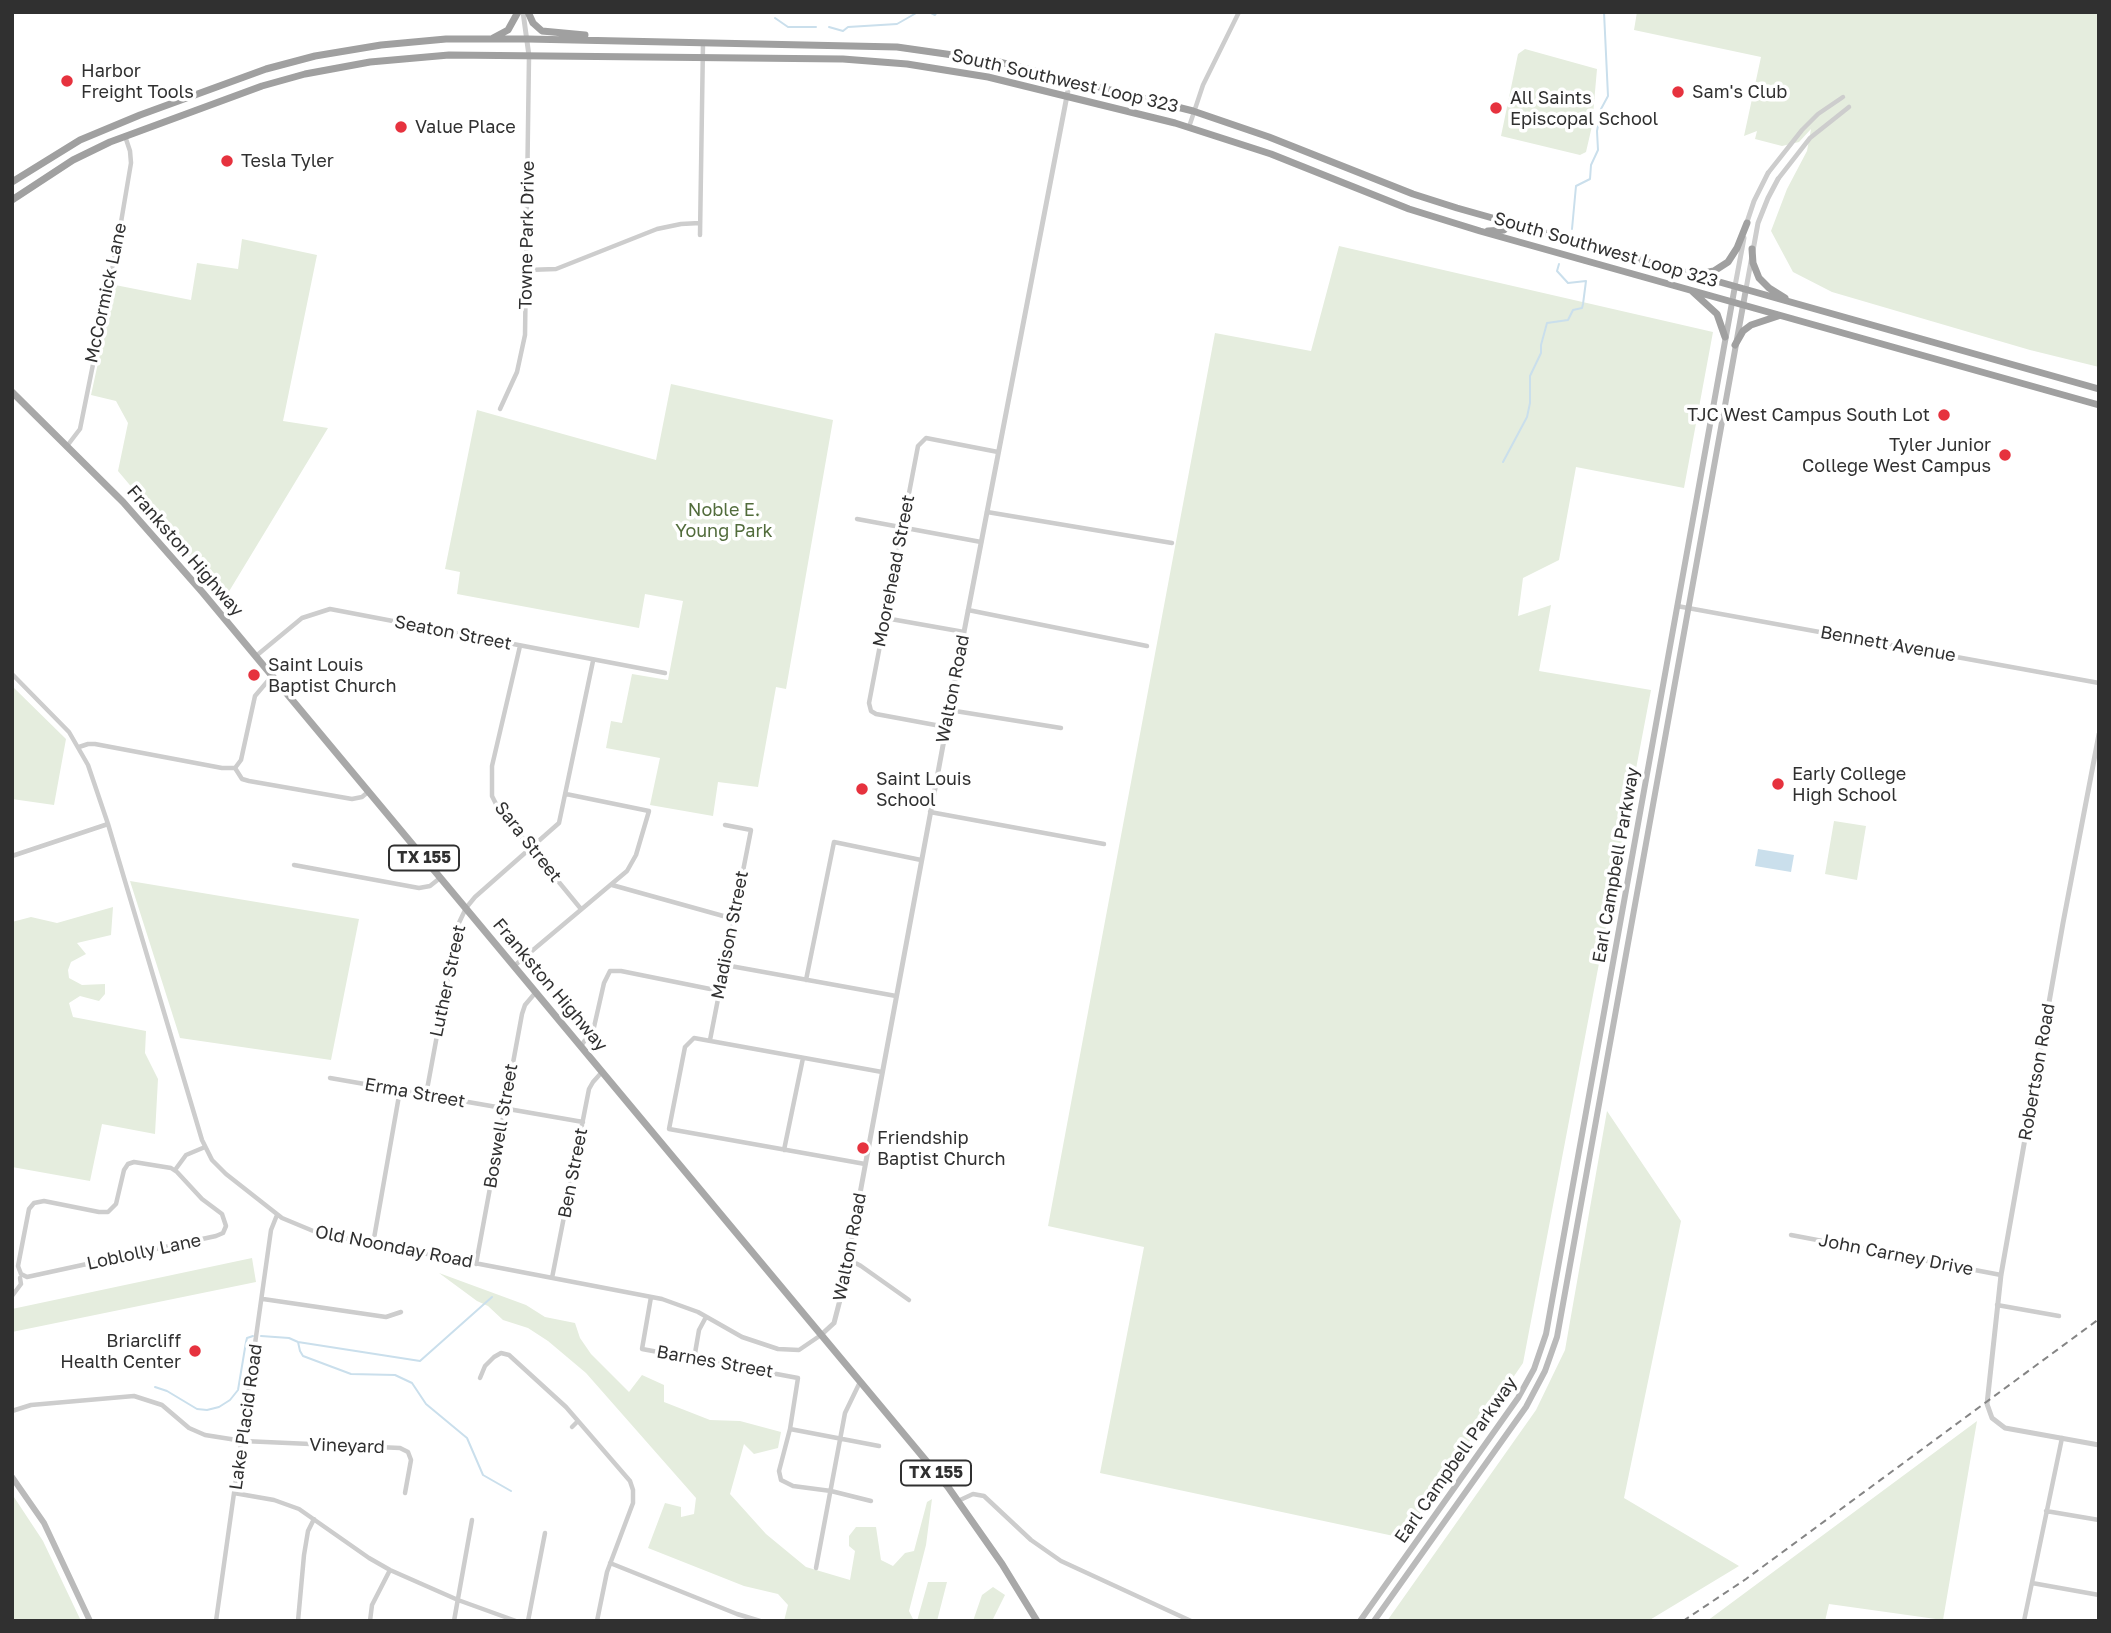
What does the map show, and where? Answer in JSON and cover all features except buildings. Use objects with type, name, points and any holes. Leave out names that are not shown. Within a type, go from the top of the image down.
[{"type":"highway","points":[[491,39],[509,30],[523,12],[544,32],[610,40]]},
{"type":"highway","name":"South Southwest Loop 323","points":[[12,182],[52,155],[99,131],[263,71],[315,56],[381,44],[430,40],[528,39],[897,47],[975,58],[1193,111],[1269,137],[1413,194],[2099,389]]},
{"type":"highway","name":"South Southwest Loop 323","points":[[12,200],[73,160],[125,136],[262,86],[305,74],[396,58],[449,55],[843,59],[907,64],[981,75],[1189,127],[1271,155],[1396,204],[1480,231],[2099,405]]},
{"type":"highway","points":[[262,86],[263,71]]},
{"type":"highway","points":[[12,182],[21,194]]},
{"type":"highway","points":[[1480,231],[1504,230],[1510,223]]},
{"type":"highway","points":[[1689,274],[1710,272],[1725,264],[1735,252],[1747,223]]},
{"type":"highway","points":[[1752,249],[1754,267],[1759,278],[1769,288],[1794,303]]},
{"type":"highway","points":[[1689,290],[1717,314],[1725,337]]},
{"type":"highway","points":[[1735,345],[1743,331],[1751,325],[1778,316]]},
{"type":"main road","name":"Earl Campbell Parkway","points":[[1360,1621],[1518,1398],[1530,1377],[1546,1334],[1735,286]]},
{"type":"main road","name":"Earl Campbell Parkway","points":[[1374,1621],[1526,1407],[1545,1371],[1557,1337],[1745,289]]},
{"type":"main road","name":"Frankston Highway","points":[[12,393],[158,540],[441,878],[958,1501],[1002,1564],[1037,1621]]},
{"type":"main road","points":[[1612,970],[1623,972]]},
{"type":"main road","points":[[1546,1334],[1557,1337]]},
{"type":"main road","points":[[12,1477],[44,1523],[90,1621]]},
{"type":"street","points":[[523,12],[529,56]]},
{"type":"street","points":[[1189,127],[1206,79],[1239,12]]},
{"type":"street","points":[[700,235],[703,42]]},
{"type":"street","name":"Towne Park Drive","points":[[500,410],[517,372],[523,349],[527,270],[529,56]]},
{"type":"street","name":"Walton Road","points":[[821,1335],[835,1320],[848,1259],[949,710],[1070,80]]},
{"type":"street","name":"Earl Campbell Parkway","points":[[1735,286],[1747,223],[1768,173],[1801,130],[1843,97]]},
{"type":"street","name":"Earl Campbell Parkway","points":[[1745,289],[1761,214],[1778,179],[1810,138],[1849,107]]},
{"type":"street","name":"McCormick Lane","points":[[67,446],[80,429],[120,229],[131,163],[131,151],[125,136]]},
{"type":"street","points":[[527,270],[553,270],[657,229],[700,223]]},
{"type":"street","name":"Moorehead Street","points":[[946,727],[870,711],[869,703],[902,527],[918,446],[922,439],[998,452]]},
{"type":"street","points":[[987,513],[1172,543]]},
{"type":"street","points":[[857,519],[981,542]]},
{"type":"street","name":"Bennett Avenue","points":[[1677,606],[2099,683]]},
{"type":"street","name":"Seaton Street","points":[[256,657],[302,618],[330,609],[664,673]]},
{"type":"street","points":[[968,610],[1147,646]]},
{"type":"street","points":[[885,618],[964,632]]},
{"type":"street","name":"Sara Street","points":[[520,646],[491,782],[492,796],[498,808],[581,909]]},
{"type":"street","name":"Luther Street","points":[[426,1095],[457,927],[475,897],[559,823],[593,661]]},
{"type":"street","name":"Old Noonday Road","points":[[12,674],[69,732],[92,776],[205,1147],[221,1169],[277,1214],[310,1231],[677,1303],[742,1337],[784,1350],[803,1348],[821,1335]]},
{"type":"street","points":[[235,768],[241,760],[255,696],[272,676]]},
{"type":"street","points":[[949,710],[1061,728]]},
{"type":"street","name":"Robertson Road","points":[[2062,1438],[2005,1428],[1995,1421],[1987,1401],[2001,1275],[2099,734]]},
{"type":"street","points":[[79,747],[95,744],[222,768],[235,768]]},
{"type":"street","points":[[235,768],[242,779],[261,783],[352,799],[362,797],[368,792]]},
{"type":"street","points":[[514,966],[611,885],[631,864],[649,811],[566,794]]},
{"type":"street","points":[[930,812],[1104,844]]},
{"type":"street","points":[[12,856],[108,824]]},
{"type":"street","name":"Madison Street","points":[[710,1040],[751,830],[725,825]]},
{"type":"street","points":[[806,980],[834,842],[921,860]]},
{"type":"street","points":[[294,866],[419,888],[430,886],[441,878]]},
{"type":"street","points":[[611,885],[734,919]]},
{"type":"street","points":[[725,965],[896,996]]},
{"type":"street","points":[[580,1046],[594,1027],[604,983],[610,971],[720,992]]},
{"type":"street","name":"Boswell Street","points":[[476,1264],[524,1008],[536,992]]},
{"type":"street","points":[[657,1138],[669,1129],[685,1047],[689,1041],[699,1038],[882,1072]]},
{"type":"street","points":[[784,1150],[803,1058]]},
{"type":"street","name":"Ben Street","points":[[552,1278],[591,1085],[602,1072]]},
{"type":"street","name":"Erma Street","points":[[330,1078],[583,1122]]},
{"type":"street","points":[[373,1244],[400,1090]]},
{"type":"street","points":[[669,1129],[865,1164]]},
{"type":"street","points":[[12,1296],[21,1284],[18,1266],[29,1209],[33,1203],[44,1201],[106,1212],[116,1204],[124,1170],[131,1163],[142,1162],[175,1170],[186,1155],[205,1147]]},
{"type":"street","name":"Loblolly Lane","points":[[19,1278],[220,1235],[226,1226],[222,1214],[202,1199],[175,1170]]},
{"type":"street","name":"Lake Placid Road","points":[[216,1621],[271,1230],[277,1214]]},
{"type":"street","name":"John Carney Drive","points":[[1791,1235],[2001,1275]]},
{"type":"street","points":[[848,1259],[909,1300]]},
{"type":"street","name":"Barnes Street","points":[[652,1297],[642,1349],[798,1378],[790,1429]]},
{"type":"street","points":[[263,1298],[386,1317],[401,1312]]},
{"type":"street","points":[[1997,1305],[2059,1316]]},
{"type":"street","points":[[694,1359],[699,1330],[706,1317]]},
{"type":"street","points":[[481,1378],[485,1366],[494,1357],[505,1353],[558,1398],[627,1476],[634,1490],[633,1506],[610,1563],[597,1621]]},
{"type":"street","points":[[816,1569],[847,1406],[860,1382]]},
{"type":"street","points":[[12,1411],[31,1405],[134,1396],[162,1405],[200,1434],[243,1441]]},
{"type":"street","points":[[572,1427],[579,1421]]},
{"type":"street","points":[[871,1501],[831,1491],[793,1486],[781,1480],[779,1471],[790,1429],[879,1446]]},
{"type":"street","points":[[2024,1621],[2062,1438],[2099,1445]]},
{"type":"street","name":"Vineyard","points":[[243,1441],[405,1449],[411,1460],[405,1493]]},
{"type":"street","points":[[234,1493],[281,1502],[314,1518],[342,1541],[390,1570],[458,1600],[516,1621]]},
{"type":"street","points":[[958,1501],[973,1494],[984,1496],[1031,1540],[1060,1561],[1191,1621]]},
{"type":"street","points":[[2046,1511],[2099,1520]]},
{"type":"street","points":[[298,1621],[305,1543],[314,1518]]},
{"type":"street","points":[[454,1621],[471,1521]]},
{"type":"street","points":[[528,1621],[545,1533]]},
{"type":"street","points":[[610,1563],[736,1618],[760,1621]]},
{"type":"street","points":[[370,1621],[372,1605],[390,1570]]},
{"type":"street","points":[[2032,1583],[2099,1595]]},
{"type":"green space","points":[[1637,12],[2099,12],[2099,367],[2030,350],[1832,292],[1793,272],[1771,231],[1787,189],[1807,151],[1811,129],[1799,142],[1782,146],[1755,139],[1757,131],[1744,136],[1761,57],[1634,30]]},
{"type":"green space","points":[[1525,49],[1597,69],[1592,126],[1586,152],[1580,155],[1501,136],[1518,54]]},
{"type":"green space","points":[[242,239],[317,255],[283,421],[328,428],[225,598],[118,471],[128,423],[116,401],[91,395],[115,285],[191,300],[197,263],[238,269]]},
{"type":"green space","points":[[1339,246],[1713,332],[1684,488],[1576,467],[1559,560],[1523,578],[1518,616],[1551,605],[1539,671],[1651,690],[1523,1363],[1403,1538],[1100,1473],[1144,1247],[1048,1226],[1215,333],[1311,351]]},
{"type":"green space","name":"Noble E. Young Park","points":[[671,384],[833,420],[786,689],[776,687],[758,787],[718,782],[713,816],[650,805],[660,758],[606,748],[611,721],[622,723],[632,674],[668,680],[683,601],[645,594],[639,628],[457,594],[460,572],[445,569],[477,410],[656,460]]},
{"type":"green space","points":[[12,686],[66,739],[54,805],[12,799]]},
{"type":"green space","points":[[1834,821],[1866,826],[1857,880],[1825,874]]},
{"type":"green space","points":[[130,881],[359,919],[331,1060],[180,1038]]},
{"type":"green space","points":[[113,907],[111,935],[77,943],[86,954],[71,962],[68,970],[69,978],[82,985],[105,984],[105,994],[99,1001],[80,996],[69,1003],[73,1017],[146,1031],[145,1053],[158,1079],[155,1134],[102,1124],[90,1181],[12,1167],[12,922],[31,917],[57,923]]},
{"type":"green space","points":[[1607,1111],[1681,1221],[1624,1498],[1739,1566],[1648,1621],[1387,1621],[1536,1410],[1565,1350]]},
{"type":"green space","points":[[252,1258],[256,1282],[12,1332],[12,1309]]},
{"type":"green space","points":[[439,1273],[526,1305],[545,1317],[575,1323],[580,1338],[591,1354],[629,1392],[642,1375],[664,1385],[664,1402],[710,1420],[740,1421],[781,1432],[778,1448],[754,1454],[744,1444],[730,1494],[766,1534],[806,1567],[850,1580],[855,1551],[849,1546],[849,1536],[856,1527],[876,1527],[881,1560],[893,1566],[905,1553],[914,1551],[927,1502],[932,1499],[926,1545],[909,1611],[914,1621],[784,1621],[788,1605],[778,1594],[744,1586],[648,1548],[665,1503],[681,1507],[681,1517],[694,1514],[696,1498],[586,1373],[548,1341],[528,1328],[503,1320],[488,1306]]},
{"type":"green space","points":[[1977,1421],[1943,1620],[1829,1604],[1825,1621],[1707,1621]]},
{"type":"green space","points":[[12,1494],[43,1541],[81,1621],[12,1621]]},
{"type":"green space","points":[[928,1582],[947,1582],[937,1621],[917,1621]]},
{"type":"green space","points":[[993,1587],[1005,1595],[992,1621],[973,1621],[982,1595]]},
{"type":"water","points":[[1758,849],[1794,855],[1791,872],[1755,866]]},
{"type":"waterway","points":[[829,27],[843,31],[848,27],[897,24],[918,12]]},
{"type":"waterway","points":[[929,12],[935,15],[937,12]]},
{"type":"waterway","points":[[1572,229],[1576,186],[1590,179],[1591,165],[1598,150],[1597,131],[1601,109],[1608,96],[1604,12]]},
{"type":"waterway","points":[[775,18],[788,27],[816,27]]},
{"type":"waterway","points":[[1503,462],[1527,417],[1530,376],[1541,353],[1547,323],[1568,320],[1573,310],[1582,308],[1586,281],[1568,283],[1557,271],[1559,264]]},
{"type":"waterway","points":[[261,1336],[289,1338],[298,1342],[420,1361],[492,1297]]},
{"type":"waterway","points":[[155,1387],[197,1409],[219,1407],[230,1400],[238,1390],[247,1338],[253,1336]]},
{"type":"waterway","points":[[298,1342],[303,1356],[351,1374],[395,1375],[412,1383],[426,1404],[467,1438],[483,1475],[511,1491]]},
{"type":"railway","points":[[1683,1621],[1746,1579],[2099,1319]]},
{"type":"place","name":"Harbor Freight Tools","points":[[67,81]]},
{"type":"place","name":"Sam's Club","points":[[1678,92]]},
{"type":"place","name":"All Saints Episcopal School","points":[[1496,108]]},
{"type":"place","name":"Value Place","points":[[401,127]]},
{"type":"place","name":"Tesla Tyler","points":[[227,161]]},
{"type":"place","name":"TJC West Campus South Lot","points":[[1944,415]]},
{"type":"place","name":"Tyler Junior College West Campus","points":[[2005,455]]},
{"type":"place","name":"Saint Louis Baptist Church","points":[[254,675]]},
{"type":"place","name":"Early College High School","points":[[1778,784]]},
{"type":"place","name":"Saint Louis School","points":[[862,789]]},
{"type":"place","name":"Friendship Baptist Church","points":[[863,1148]]},
{"type":"place","name":"Briarcliff Health Center","points":[[195,1351]]}]
